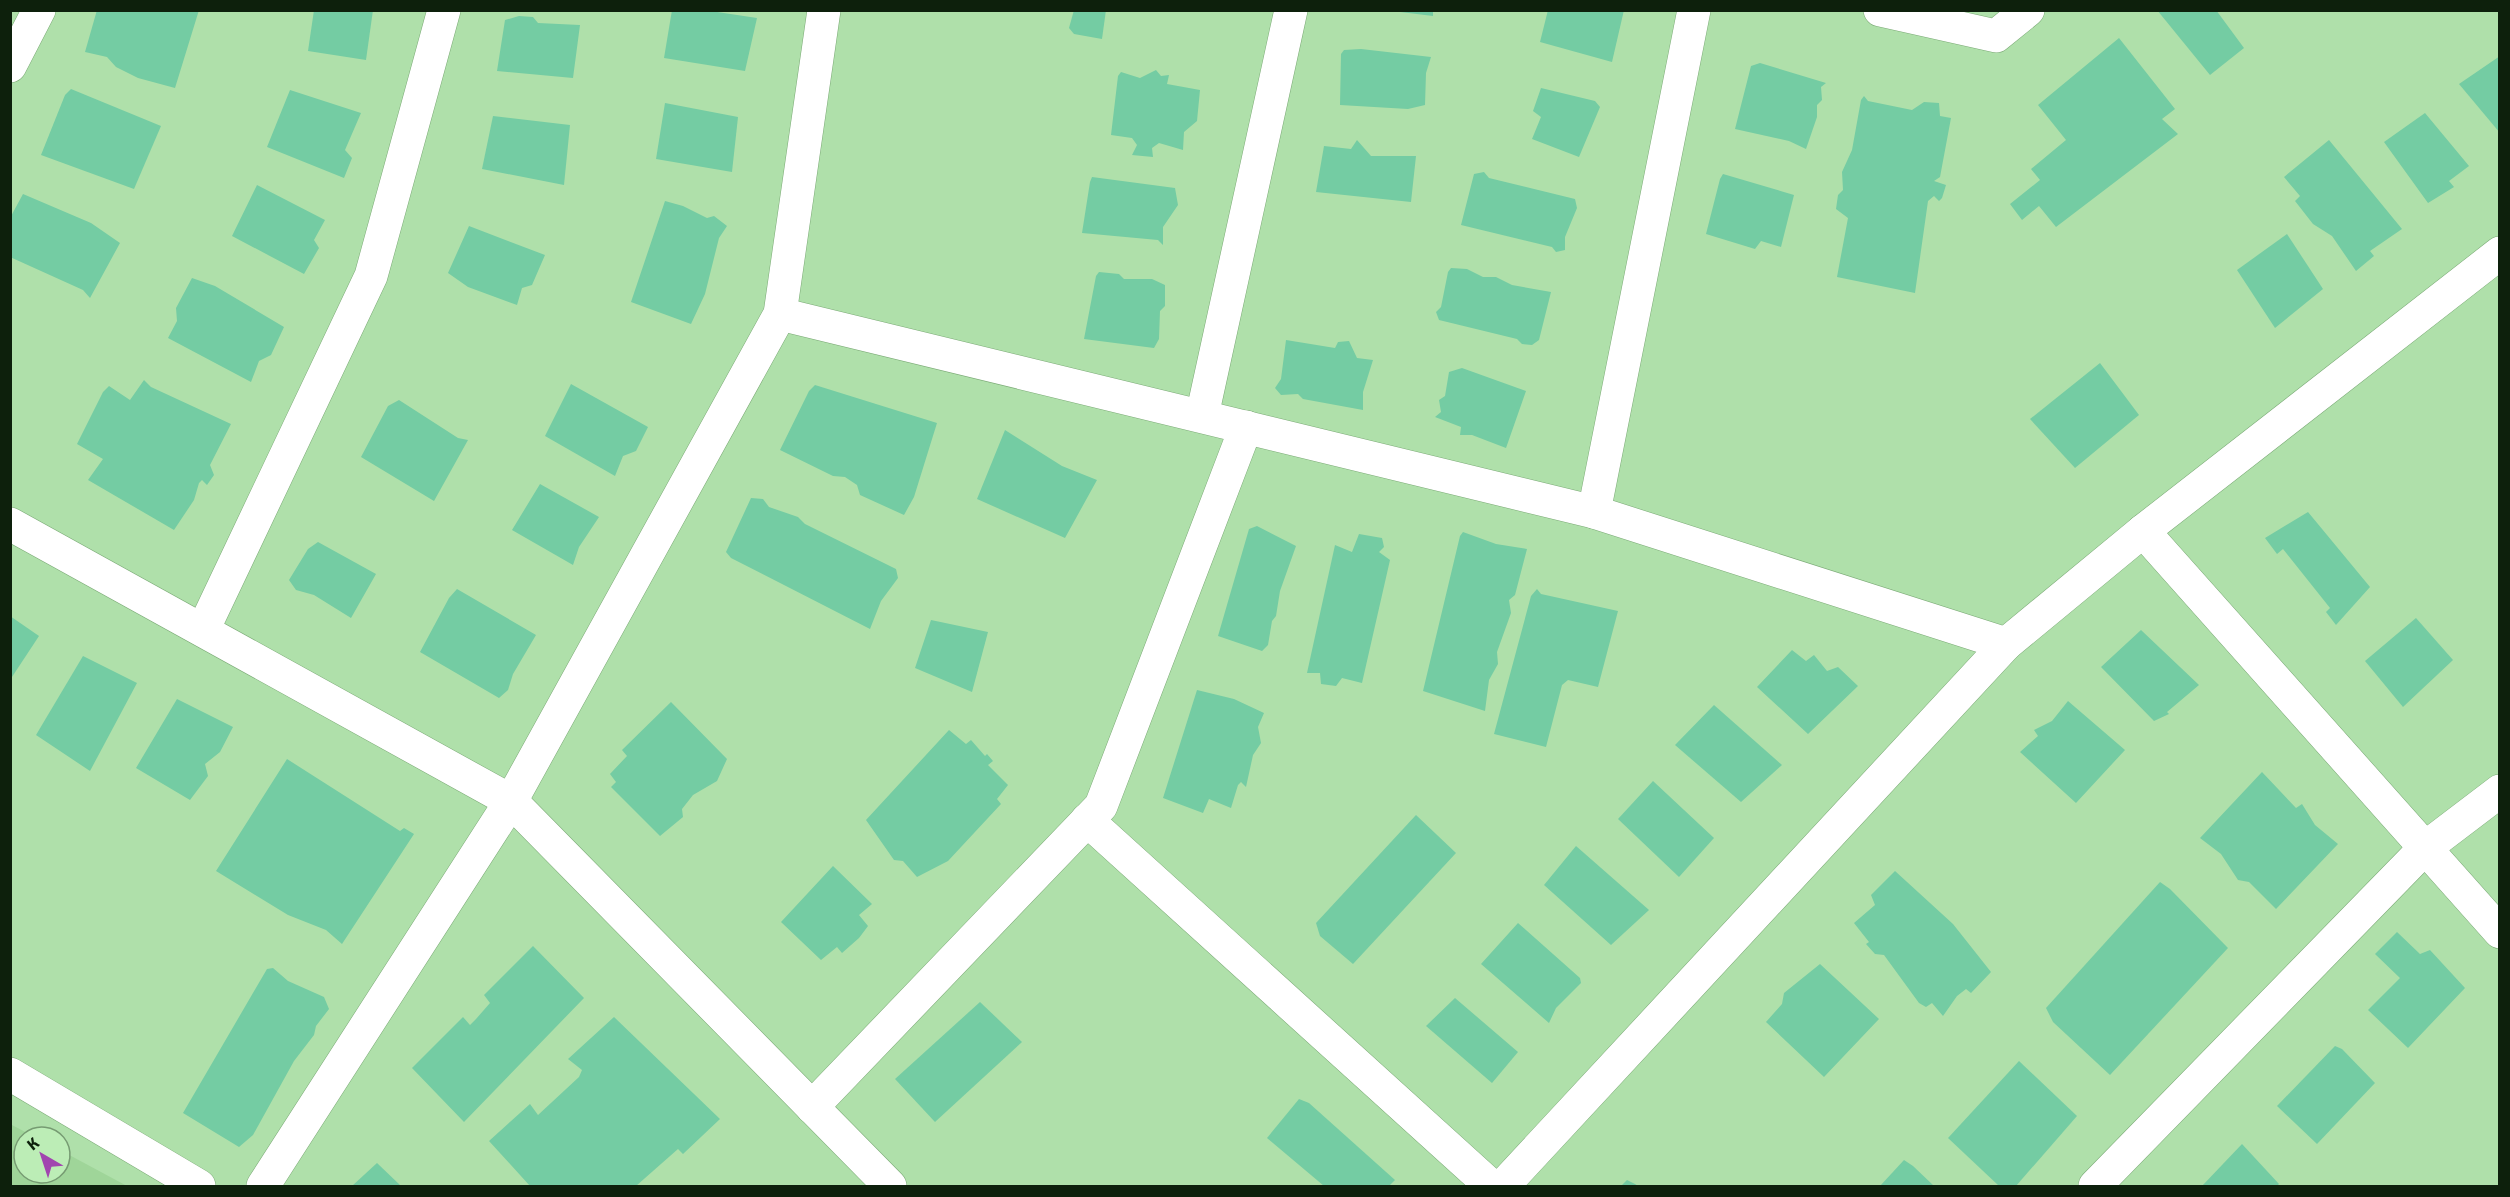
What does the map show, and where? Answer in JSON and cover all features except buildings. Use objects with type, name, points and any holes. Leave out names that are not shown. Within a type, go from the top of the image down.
[{"type":"street","points":[[10,66],[39,10]]},
{"type":"street","points":[[203,630],[371,276],[444,10]]},
{"type":"street","points":[[264,1186],[511,801],[780,314],[824,10]]},
{"type":"street","points":[[1202,416],[1291,10]]},
{"type":"street","points":[[1594,512],[1694,10]]},
{"type":"street","points":[[1880,10],[1996,36],[2028,10]]},
{"type":"street","points":[[1503,1186],[2006,645],[2144,531],[2499,253]]},
{"type":"street","points":[[780,314],[1594,512],[2006,645]]},
{"type":"street","points":[[812,1107],[1101,806],[1246,427]]},
{"type":"street","points":[[10,524],[511,801],[890,1186]]},
{"type":"street","points":[[2144,531],[2499,932]]},
{"type":"street","points":[[2095,1186],[2425,848],[2499,791]]},
{"type":"street","points":[[1087,820],[1491,1186]]},
{"type":"street","points":[[10,1074],[199,1186]]},
{"type":"shaded area","points":[[10,1124],[12,1125],[12,1185],[72,1185],[72,1156],[127,1186],[11,1186]]}]
